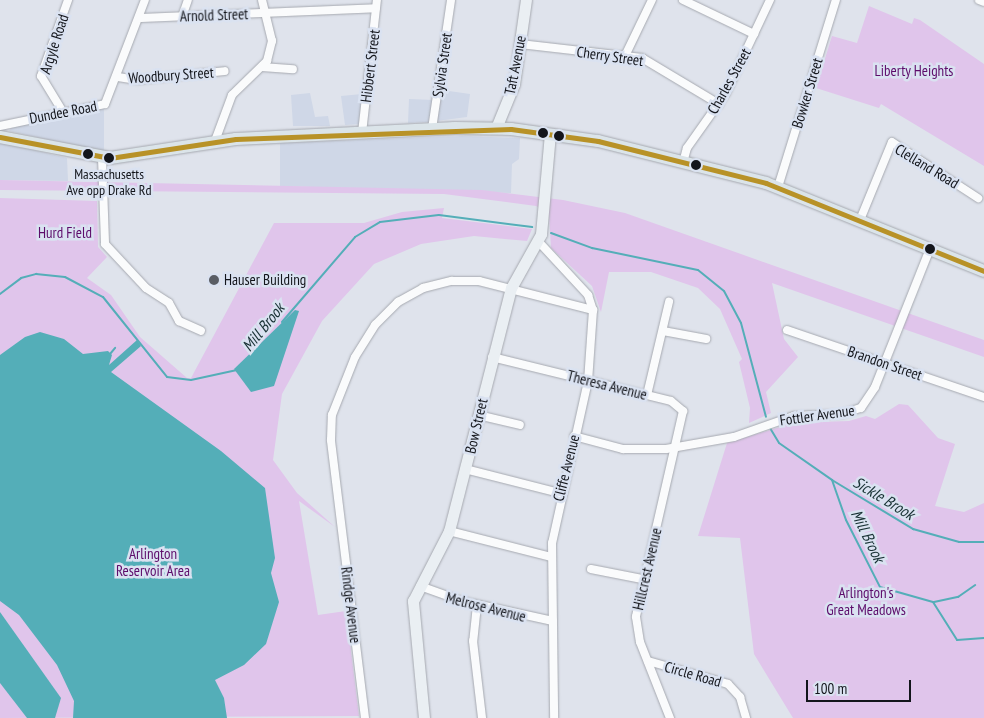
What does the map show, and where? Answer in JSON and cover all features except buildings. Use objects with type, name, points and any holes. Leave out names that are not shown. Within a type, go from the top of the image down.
[{"type":"main road","points":[[0,137],[102,158],[215,141],[432,129],[496,128],[550,134],[684,159],[778,187],[984,271]]},
{"type":"street","name":"Argyle Road","points":[[63,112],[41,76],[68,0]]},
{"type":"street","name":"Dundee Road","points":[[0,126],[105,104],[118,77],[141,18],[145,0]]},
{"type":"street","points":[[182,17],[188,0]]},
{"type":"street","points":[[215,141],[232,95],[262,67],[272,41],[262,0]]},
{"type":"street","points":[[342,0],[342,10]]},
{"type":"street","name":"Sylvia Street","points":[[432,129],[451,0]]},
{"type":"street","name":"Taft Avenue","points":[[496,128],[514,84],[526,0]]},
{"type":"street","points":[[625,56],[652,0]]},
{"type":"street","points":[[682,0],[754,34]]},
{"type":"street","name":"Charles Street","points":[[684,159],[687,148],[719,104],[770,0]]},
{"type":"street","name":"Bowker Street","points":[[778,187],[836,0]]},
{"type":"street","points":[[979,0],[984,2]]},
{"type":"street","name":"Arnold Street","points":[[141,18],[342,10],[377,4]]},
{"type":"street","name":"Hibbert Street","points":[[362,133],[377,4]]},
{"type":"street","name":"Cherry Street","points":[[520,44],[625,56],[656,65],[719,104]]},
{"type":"street","points":[[262,67],[293,69]]},
{"type":"street","name":"Woodbury Street","points":[[118,77],[137,80],[225,71]]},
{"type":"street","name":"Bow Street","points":[[424,718],[412,625],[413,601],[449,531],[511,288],[538,241],[550,134]]},
{"type":"street","name":"Clelland Road","points":[[860,220],[892,142],[978,198]]},
{"type":"street","points":[[102,158],[102,198],[107,248],[146,288],[164,298],[180,321],[202,331]]},
{"type":"street","points":[[538,241],[588,295],[593,310]]},
{"type":"street","name":"Fottler Avenue","points":[[574,436],[623,449],[678,447],[734,437],[794,416],[854,412],[868,402],[930,249]]},
{"type":"street","name":"Rindge Avenue","points":[[365,718],[335,493],[332,415],[341,388],[376,325],[397,303],[423,288],[478,281],[593,310]]},
{"type":"street","points":[[647,395],[669,302]]},
{"type":"street","name":"Cliffe Avenue","points":[[554,718],[551,557],[560,493],[588,381],[593,310]]},
{"type":"street","name":"Brandon Street","points":[[787,330],[984,397]]},
{"type":"street","points":[[663,331],[706,339]]},
{"type":"street","name":"Theresa Avenue","points":[[492,358],[647,395],[680,407],[683,421],[678,447]]},
{"type":"street","points":[[478,414],[520,425]]},
{"type":"street","name":"Hillcrest Avenue","points":[[670,718],[636,626],[642,579],[678,447]]},
{"type":"street","points":[[466,469],[560,493]]},
{"type":"street","points":[[449,531],[551,557]]},
{"type":"street","points":[[591,569],[642,579]]},
{"type":"street","name":"Melrose Avenue","points":[[420,586],[477,605],[553,621]]},
{"type":"street","points":[[477,605],[473,641],[482,718]]},
{"type":"street","name":"Circle Road","points":[[648,661],[728,684],[740,697],[746,718]]},
{"type":"shaded area","points":[[442,90],[470,94],[467,117],[436,121]]},
{"type":"shaded area","points":[[310,93],[315,117],[328,116],[330,126],[293,126],[291,95]]},
{"type":"shaded area","points":[[362,94],[359,124],[345,125],[341,96]]},
{"type":"shaded area","points":[[409,99],[434,100],[430,122],[408,123]]},
{"type":"shaded area","points":[[104,107],[104,152],[9,131],[14,124]]},
{"type":"shaded area","points":[[462,136],[520,138],[519,159],[512,164],[511,193],[280,186],[280,143]]},
{"type":"shaded area","points":[[0,142],[67,158],[68,181],[0,180]]},
{"type":"green space","name":"Liberty Heights","points":[[869,6],[912,24],[914,18],[920,20],[984,64],[984,166],[881,104],[879,108],[816,88],[832,36],[857,43]]},
{"type":"green space","points":[[0,180],[482,190],[563,200],[625,213],[984,340],[984,357],[772,283],[784,339],[798,357],[766,392],[771,413],[749,423],[750,408],[739,362],[742,359],[720,309],[698,288],[651,272],[609,272],[601,312],[592,286],[551,248],[549,213],[536,206],[444,194],[0,190]]},
{"type":"green space","name":"Arlington Reservoir Area","points":[[0,198],[97,201],[98,247],[107,257],[87,278],[111,295],[140,337],[187,378],[191,378],[274,223],[364,223],[402,212],[444,208],[442,218],[532,229],[527,241],[474,236],[421,244],[374,264],[322,321],[282,394],[273,460],[297,493],[335,527],[299,501],[318,615],[346,611],[359,716],[0,718]]},
{"type":"green space","name":"Arlington's Great Meadows","points":[[899,404],[908,405],[938,438],[955,444],[935,506],[964,512],[984,503],[984,718],[793,718],[754,654],[740,538],[698,536],[727,443],[793,423],[849,421],[866,416],[875,419]]},
{"type":"water","points":[[295,310],[299,311],[274,386],[251,392],[234,369]]},
{"type":"water","name":"Arlington Reservoir Area","points":[[40,332],[64,339],[83,354],[108,351],[112,355],[109,365],[137,340],[141,346],[111,372],[221,451],[265,488],[275,558],[271,573],[279,602],[266,644],[244,665],[215,680],[224,698],[227,718],[73,718],[74,701],[57,665],[19,615],[0,601],[0,355],[25,337]]},
{"type":"water","points":[[0,612],[61,698],[55,718],[27,718],[0,683]]},
{"type":"waterway","name":"Mill Brook","points":[[282,322],[355,237],[380,222],[439,215],[532,227]]},
{"type":"waterway","points":[[551,233],[592,248],[698,270],[724,291],[741,323],[766,417]]},
{"type":"waterway","name":"Mill Brook","points":[[0,294],[21,278],[36,274],[65,277],[103,297],[167,377],[191,380],[237,370]]},
{"type":"waterway","points":[[110,354],[115,348]]},
{"type":"waterway","name":"Mill Brook","points":[[770,428],[779,443],[832,480],[846,520],[880,587],[933,602],[957,640],[984,638]]},
{"type":"waterway","name":"Sickle Brook","points":[[832,480],[913,529],[959,542],[984,542]]},
{"type":"waterway","points":[[934,602],[958,597],[975,585]]},
{"type":"transit line","points":[[0,137],[110,158],[236,139],[511,129],[598,141],[766,183],[984,271]]},
{"type":"place","name":"Massachusetts Ave opp Drake Rd","points":[[109,158]]},
{"type":"place","name":"Hauser Building","points":[[214,280]]},
{"type":"park label","name":"Hurd Field","points":[[65,233]]}]
